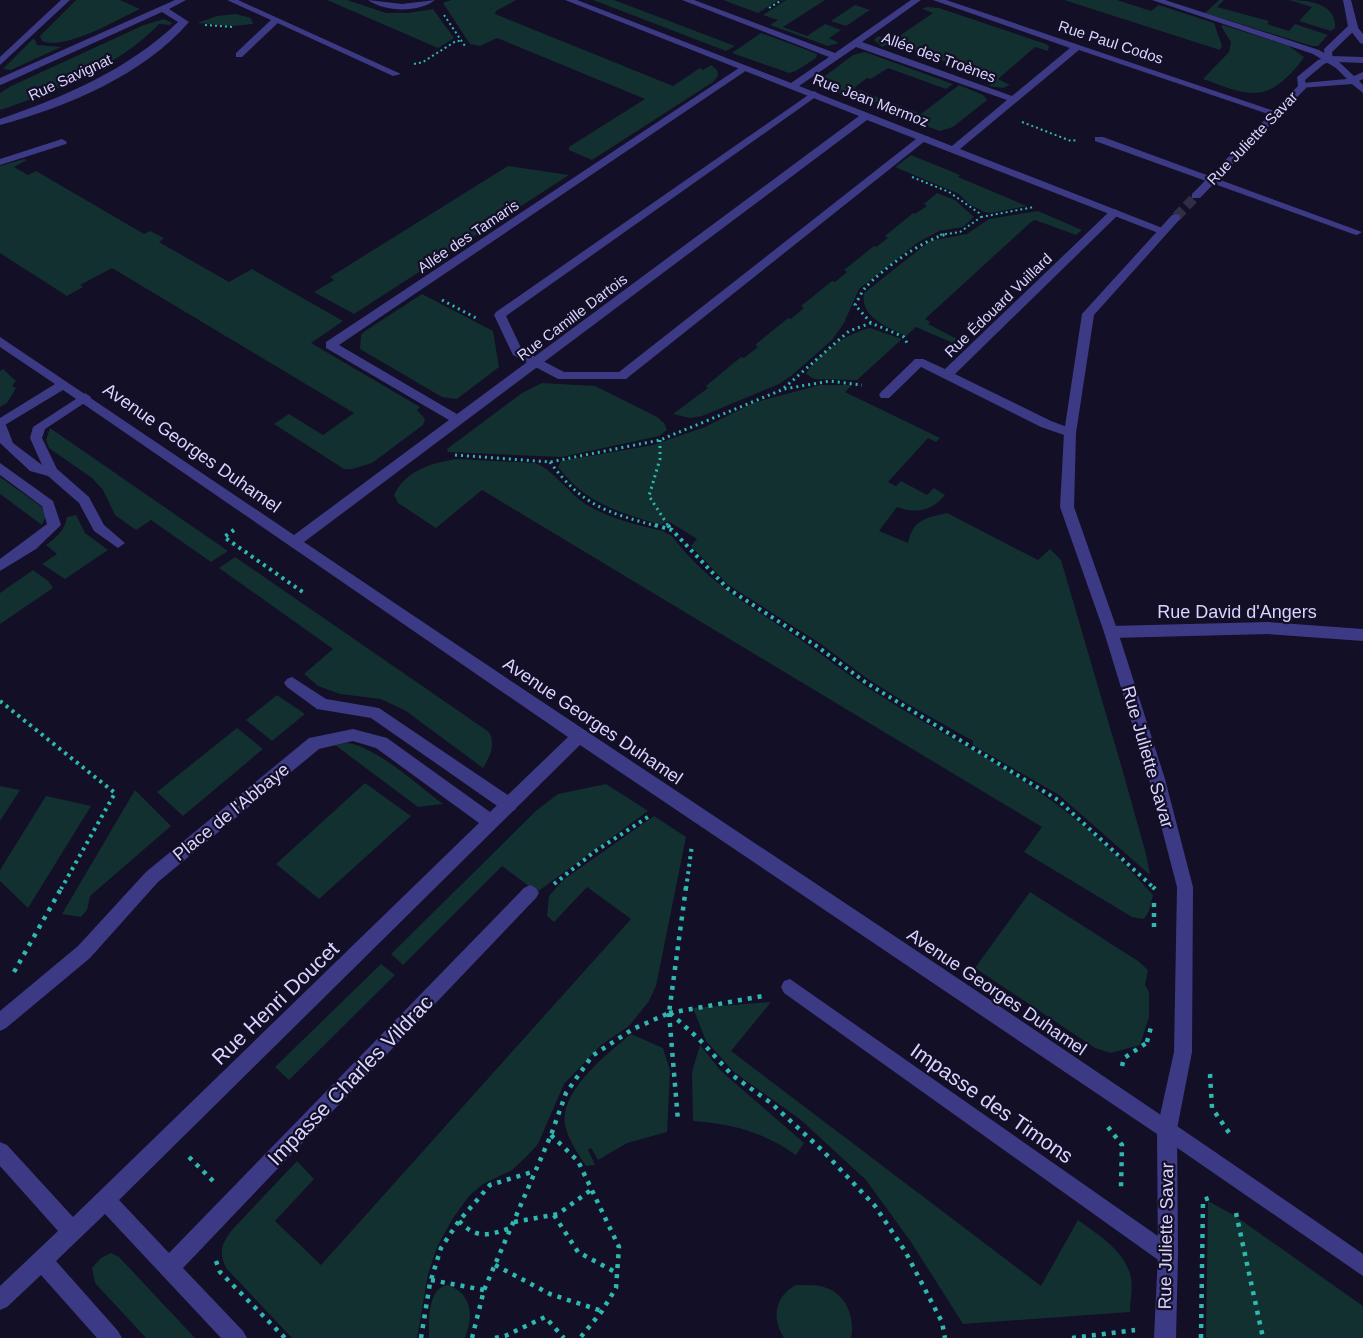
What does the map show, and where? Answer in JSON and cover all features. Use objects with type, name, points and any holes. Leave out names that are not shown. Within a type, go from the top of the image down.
[{"type":"street","points":[[0,62],[66,0]]},
{"type":"street","points":[[0,82],[182,0]]},
{"type":"street","points":[[231,0],[394,73]]},
{"type":"street","points":[[372,0],[396,6],[422,5],[431,0]]},
{"type":"street","name":"Rue Jean Mermoz","points":[[569,0],[954,148],[1161,231]]},
{"type":"street","points":[[686,0],[835,56]]},
{"type":"street","points":[[793,86],[917,0]]},
{"type":"street","name":"Rue Paul Codos","points":[[938,0],[1275,113]]},
{"type":"street","points":[[1157,0],[1313,51],[1330,59],[1363,90]]},
{"type":"street","points":[[1345,0],[1353,27],[1363,41]]},
{"type":"street","name":"Rue Savignat","points":[[0,122],[55,103],[111,77],[158,45],[184,22],[163,9]]},
{"type":"street","points":[[239,55],[276,20]]},
{"type":"street","name":"Rue Juliette Savar","points":[[1196,196],[1302,86],[1300,79],[1307,72],[1330,59],[1327,51],[1353,27]]},
{"type":"street","name":"Allée des Troènes","points":[[855,43],[1012,99]]},
{"type":"street","points":[[954,148],[1077,47]]},
{"type":"street","points":[[1330,59],[1363,60]]},
{"type":"street","name":"Allée des Tamaris","points":[[458,420],[330,345],[745,68]]},
{"type":"street","points":[[1302,86],[1353,81],[1363,75]]},
{"type":"street","points":[[814,94],[500,315],[517,352],[562,376],[622,376],[925,137]]},
{"type":"street","name":"Rue Camille Dartois","points":[[294,542],[867,116]]},
{"type":"street","points":[[1099,139],[1357,232]]},
{"type":"street","points":[[0,162],[62,142]]},
{"type":"street","name":"Rue Édouard Vuillard","points":[[1070,433],[1046,424],[947,375],[1115,212]]},
{"type":"street","name":"Rue Juliette Savar","points":[[1165,1338],[1168,1255],[1167,1129],[1183,1052],[1185,887],[1157,779],[1111,632],[1067,507],[1070,433],[1088,314],[1176,217]]},
{"type":"street","name":"Avenue Georges Duhamel","points":[[0,341],[579,736],[1167,1129],[1363,1266]]},
{"type":"street","points":[[885,395],[919,362],[947,375]]},
{"type":"street","points":[[52,472],[35,468],[7,445],[0,425],[64,384]]},
{"type":"street","points":[[85,398],[39,427],[36,438],[52,472],[84,500],[99,528],[118,543]]},
{"type":"street","points":[[0,468],[48,504],[54,525],[31,545],[0,566]]},
{"type":"street","name":"Rue David d'Angers","points":[[1111,632],[1268,628],[1363,635]]},
{"type":"street","points":[[291,683],[322,705],[374,712],[509,805]]},
{"type":"street","name":"Place de l'Abbaye","points":[[0,1022],[84,952],[152,877],[315,743],[353,735],[381,743],[491,822]]},
{"type":"street","name":"Rue Henri Doucet","points":[[0,1300],[579,736]]},
{"type":"street","name":"Impasse Charles Vildrac","points":[[170,1267],[538,892]]},
{"type":"street","name":"Impasse des Timons","points":[[790,987],[1168,1255]]},
{"type":"street","points":[[0,1152],[72,1231]]},
{"type":"street","points":[[105,1200],[236,1338]]},
{"type":"street","points":[[42,1260],[108,1337]]},
{"type":"path","points":[[443,14],[465,46]]},
{"type":"path","points":[[394,73],[423,62],[456,41],[462,41]]},
{"type":"path","points":[[1012,119],[1071,141],[1099,139]]},
{"type":"path","points":[[888,166],[949,192],[979,213],[981,217]]},
{"type":"path","points":[[904,337],[871,323],[855,305],[864,289],[917,246],[935,236],[960,232],[981,217],[1038,207]]},
{"type":"path","points":[[418,288],[485,323]]},
{"type":"path","points":[[783,389],[849,331],[871,323]]},
{"type":"path","points":[[453,455],[550,462],[660,440],[783,389],[830,381],[860,383],[885,395]]},
{"type":"path","points":[[660,440],[660,459],[650,496],[672,530],[727,588],[818,647],[865,682],[1058,800],[1155,889]]},
{"type":"path","points":[[550,462],[566,484],[609,513],[672,530]]},
{"type":"path","points":[[242,524],[224,537],[304,593]]},
{"type":"path","points":[[0,701],[115,793],[14,972]]},
{"type":"path","points":[[538,892],[656,812]]},
{"type":"path","points":[[678,1121],[669,1013],[693,837]]},
{"type":"path","points":[[472,1338],[484,1290],[551,1135],[566,1093],[592,1056],[633,1029],[669,1013]]},
{"type":"path","points":[[669,1013],[699,1039],[732,1075],[771,1103],[824,1151],[875,1206],[905,1251],[942,1322],[945,1338]]},
{"type":"path","points":[[1122,1066],[1124,1058],[1138,1051],[1147,1042],[1155,1044]]},
{"type":"path","points":[[1211,1069],[1208,1099],[1215,1119],[1237,1143]]},
{"type":"path","points":[[1109,1120],[1108,1126],[1122,1145],[1121,1200]]},
{"type":"path","points":[[551,1135],[578,1161],[619,1247],[616,1288],[602,1311],[580,1338]]},
{"type":"path","points":[[182,1150],[216,1184]]},
{"type":"path","points":[[421,1338],[431,1280],[441,1248],[459,1221],[490,1185],[536,1171]]},
{"type":"path","points":[[459,1221],[470,1233],[484,1238],[512,1225],[554,1215],[591,1190]]},
{"type":"path","points":[[1201,1338],[1203,1200],[1213,1193],[1222,1200]]},
{"type":"path","points":[[1229,1206],[1236,1211],[1263,1338]]},
{"type":"path","points":[[554,1215],[578,1252],[617,1273]]},
{"type":"path","points":[[214,1256],[219,1272],[285,1338]]},
{"type":"path","points":[[495,1265],[550,1294],[602,1311]]},
{"type":"path","points":[[431,1280],[484,1290]]},
{"type":"path","points":[[495,1338],[505,1336],[545,1317],[564,1338]]},
{"type":"path","points":[[1072,1338],[1135,1331],[1136,1320]]},
{"type":"green space","points":[[76,0],[120,0],[140,9],[77,38],[64,42],[42,41],[40,36]]},
{"type":"green space","points":[[327,0],[347,0],[386,13],[408,13],[433,9],[454,38],[438,48]]},
{"type":"green space","points":[[451,0],[516,0],[496,11],[495,14],[673,86],[700,68],[703,70],[711,65],[717,70],[718,76],[713,82],[592,160],[569,150],[569,147],[645,99],[497,38],[480,46],[470,44],[443,3]]},
{"type":"green space","points":[[593,0],[614,0],[735,46],[726,51]]},
{"type":"green space","points":[[723,0],[779,0],[758,13]]},
{"type":"green space","points":[[786,0],[825,0],[783,27],[807,36],[825,24],[841,30],[829,38],[839,43],[828,46],[770,25],[778,20],[763,15]]},
{"type":"green space","points":[[1064,0],[1117,0],[1151,11],[1159,5],[1214,23],[1222,46],[1220,50]]},
{"type":"green space","points":[[1219,0],[1224,0],[1217,7],[1269,21],[1267,24],[1289,31],[1295,24],[1328,35],[1318,46],[1312,46],[1205,13]]},
{"type":"green space","points":[[1289,0],[1312,2],[1326,8],[1331,13],[1335,28],[1331,31],[1299,21],[1312,7]]},
{"type":"green space","points":[[855,5],[870,10],[846,26],[831,21]]},
{"type":"green space","points":[[939,8],[1046,44],[1049,46],[1048,51],[1035,47],[998,79],[1010,85],[1003,88],[989,86],[995,80],[891,42],[882,47],[874,40],[878,36],[892,41],[933,13],[922,9]]},
{"type":"green space","points":[[236,14],[251,18],[253,24],[231,26],[197,23],[217,16]]},
{"type":"green space","points":[[164,19],[172,23],[170,25],[159,24],[143,39],[106,65],[63,86],[0,110],[0,93],[11,86],[144,25]]},
{"type":"green space","points":[[1221,26],[1289,46],[1304,57],[1286,78],[1266,91],[1256,93],[1235,90],[1203,79],[1229,52],[1231,42]]},
{"type":"green space","points":[[761,33],[817,54],[816,58],[789,73],[732,53]]},
{"type":"green space","points":[[34,38],[37,45],[61,47],[11,70],[3,69]]},
{"type":"green space","points":[[865,52],[953,84],[946,89],[888,68],[871,79],[867,78],[854,88],[921,114],[959,85],[983,95],[987,100],[953,127],[940,131],[884,111],[888,107],[876,102],[871,106],[821,86],[821,79],[853,55]]},
{"type":"green space","points":[[911,155],[1027,206],[991,213],[984,212],[969,204],[959,194],[895,167]]},
{"type":"green space","points":[[27,160],[14,167],[28,175],[36,171],[144,234],[150,231],[164,238],[159,242],[229,282],[252,269],[343,321],[311,343],[420,407],[417,410],[425,419],[423,425],[372,463],[344,469],[274,424],[289,414],[323,435],[354,413],[112,268],[80,285],[83,287],[67,296],[0,253],[0,166]]},
{"type":"green space","points":[[508,166],[569,175],[354,314],[314,292],[334,280],[330,277]]},
{"type":"green space","points":[[937,193],[955,200],[974,217],[963,227],[939,231],[917,243],[859,289],[844,323],[832,340],[791,376],[779,384],[702,416],[690,418],[673,414],[708,388],[706,386],[741,357],[744,358],[758,347],[755,345],[788,318],[791,319],[804,308],[801,306],[832,281],[835,282],[847,272],[844,270],[888,238],[885,236],[913,213],[927,206],[924,204]]},
{"type":"green space","points":[[1038,211],[1082,230],[1076,235],[1035,220],[1031,222],[925,319],[930,322],[928,324],[957,339],[953,343],[916,327],[906,336],[884,325],[866,309],[864,293],[930,241],[967,234],[989,219]]},
{"type":"green space","points":[[422,294],[493,331],[499,367],[457,399],[442,397],[360,349],[361,335],[365,331]]},
{"type":"green space","points":[[870,328],[902,339],[857,380],[814,379],[806,374],[817,359],[834,345],[852,334]]},
{"type":"green space","points":[[3,369],[16,381],[12,386],[16,388],[7,403],[0,407],[0,371]]},
{"type":"green space","points":[[542,383],[595,386],[657,417],[664,423],[667,430],[659,436],[562,457],[448,452],[447,449],[522,393]]},
{"type":"green space","points":[[820,385],[852,385],[845,392],[940,438],[936,442],[928,438],[888,482],[896,486],[901,481],[927,495],[934,488],[945,495],[935,505],[923,510],[897,507],[879,531],[908,543],[913,529],[921,521],[947,513],[1038,560],[1050,549],[1061,560],[1123,772],[1150,875],[1059,795],[973,745],[973,741],[865,677],[821,644],[727,584],[691,546],[697,539],[668,521],[661,525],[604,505],[580,490],[558,467],[561,461],[653,445],[705,427],[753,403]]},
{"type":"green space","points":[[50,428],[228,551],[211,562],[151,520],[136,530],[115,515],[103,490],[92,478],[49,448],[46,440]]},
{"type":"green space","points":[[457,459],[535,463],[547,470],[584,503],[602,513],[663,531],[672,536],[700,567],[747,604],[866,686],[1028,784],[1075,819],[1116,856],[1153,895],[1149,911],[1144,919],[1132,917],[1024,852],[1042,827],[482,490],[436,528],[398,503],[394,495],[405,479],[420,469]]},
{"type":"green space","points":[[0,477],[41,506],[46,516],[42,525],[0,494]]},
{"type":"green space","points":[[76,515],[85,533],[108,550],[65,579],[42,564],[57,554],[46,545],[60,533],[67,517]]},
{"type":"green space","points":[[235,557],[489,732],[492,746],[483,768],[406,711],[381,699],[340,694],[318,686],[304,674],[333,649],[219,568]]},
{"type":"green space","points":[[33,570],[48,581],[53,588],[0,624],[0,593]]},
{"type":"green space","points":[[277,695],[305,714],[272,741],[246,720]]},
{"type":"green space","points":[[237,728],[263,749],[183,816],[157,792]]},
{"type":"green space","points":[[347,743],[370,751],[383,759],[443,804],[418,807],[335,745]]},
{"type":"green space","points":[[365,783],[411,816],[319,899],[276,864]]},
{"type":"green space","points":[[606,784],[648,811],[537,892],[502,866],[403,965],[391,954],[537,810],[558,794]]},
{"type":"green space","points":[[0,786],[20,790],[0,821]]},
{"type":"green space","points":[[135,790],[171,826],[90,896],[87,910],[81,917],[62,914]]},
{"type":"green space","points":[[46,796],[91,806],[28,908],[0,881],[0,870]]},
{"type":"green space","points":[[654,816],[686,837],[656,986],[649,1001],[629,1026],[601,1045],[564,1084],[538,1144],[512,1170],[483,1184],[469,1196],[453,1218],[437,1247],[428,1274],[417,1338],[292,1338],[226,1268],[222,1258],[222,1249],[231,1231],[297,1161],[314,1179],[275,1221],[321,1265],[631,919],[587,887],[554,922],[547,916],[549,896],[563,880]]},
{"type":"green space","points":[[1030,892],[1138,961],[1148,970],[1145,985],[1149,992],[1149,1017],[1140,1045],[1111,1053],[1095,1048],[975,968]]},
{"type":"green space","points":[[381,964],[395,975],[289,1080],[275,1067]]},
{"type":"green space","points":[[771,1002],[731,1051],[1041,1286],[1078,1220],[1110,1244],[1128,1268],[1132,1282],[1130,1312],[963,1324],[911,1242],[866,1180],[801,1120],[734,1072],[706,1041],[693,1008]]},
{"type":"green space","points":[[631,1034],[663,1048],[670,1071],[667,1132],[627,1143],[598,1160],[591,1148],[588,1150],[595,1165],[586,1166],[566,1130],[565,1112],[577,1086],[587,1074]]},
{"type":"green space","points":[[700,1045],[721,1071],[804,1143],[796,1155],[772,1140],[747,1130],[693,1121],[692,1072]]},
{"type":"green space","points":[[1208,1201],[1235,1216],[1363,1306],[1363,1338],[1206,1338]]},
{"type":"green space","points":[[111,1253],[119,1257],[195,1338],[146,1338],[95,1283],[92,1268],[101,1258]]},
{"type":"green space","points":[[447,1285],[462,1293],[469,1306],[470,1321],[465,1338],[429,1338],[430,1307],[436,1293]]},
{"type":"green space","points":[[796,1285],[821,1286],[836,1293],[849,1310],[852,1324],[851,1338],[784,1338],[777,1323],[777,1308],[783,1295]]},
{"type":"tunnel","points":[[1176,217],[1196,196]]}]
